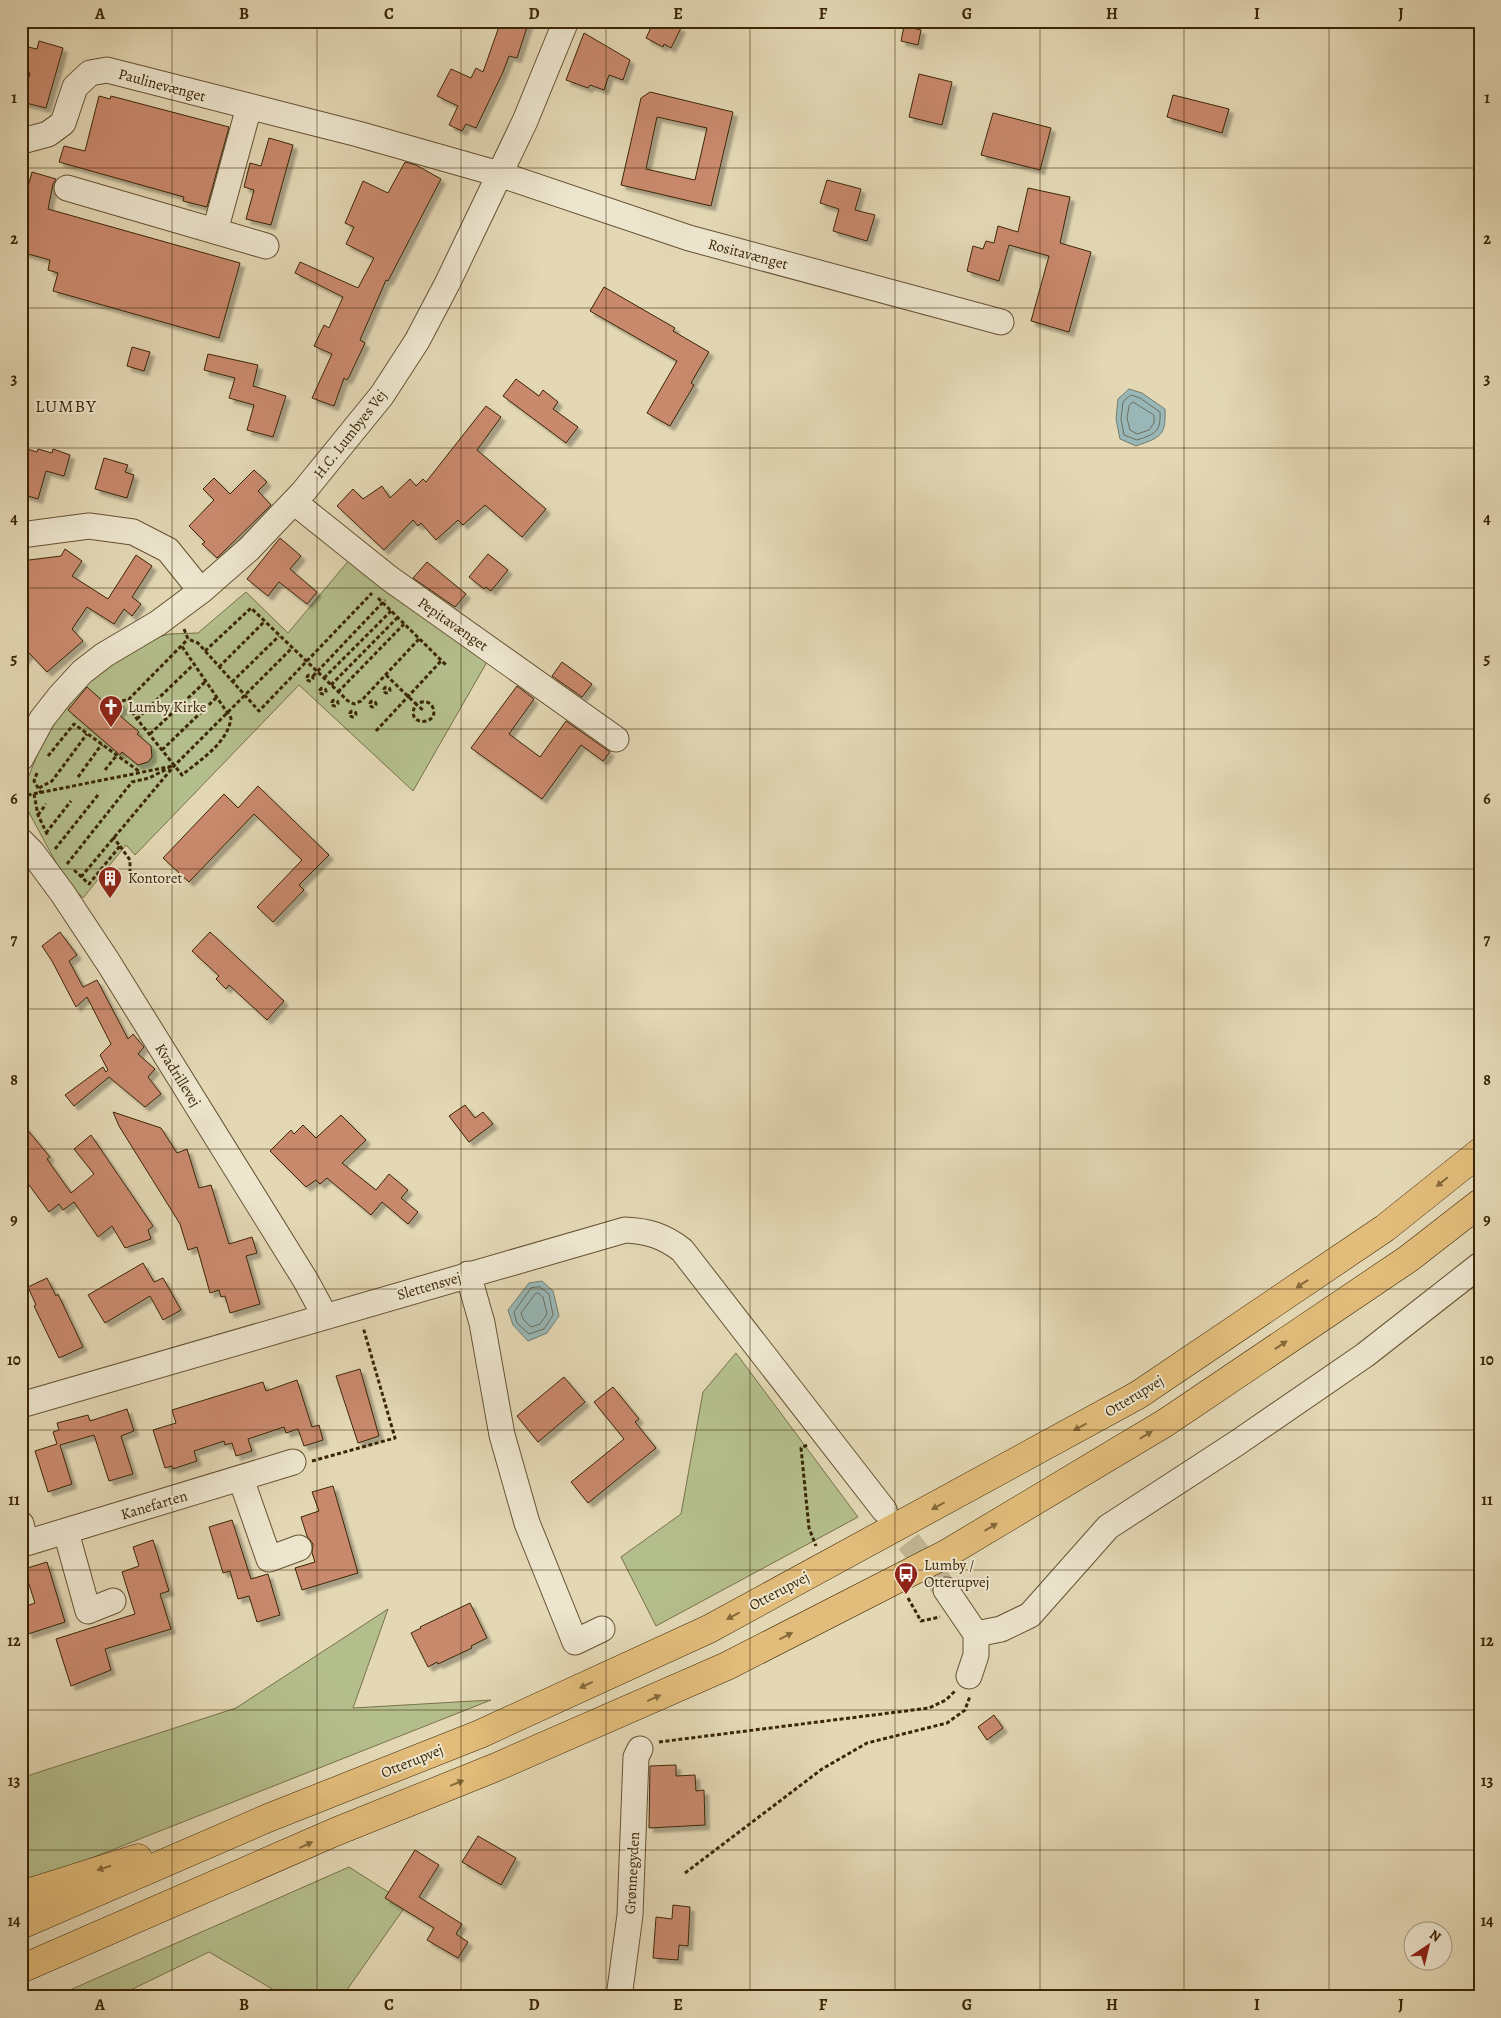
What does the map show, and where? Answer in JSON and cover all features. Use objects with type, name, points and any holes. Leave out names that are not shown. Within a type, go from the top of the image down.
[{"type":"main road","name":"Otterupvej","points":[[21,1925],[268,1818],[480,1734],[708,1629],[1138,1395],[1385,1228],[1480,1152]]},
{"type":"main road","points":[[21,1969],[335,1832],[494,1768],[727,1666],[946,1554],[1165,1424],[1408,1259],[1480,1203]]},
{"type":"main road","points":[[21,1896],[268,1818]]},
{"type":"main road","points":[[21,1990],[281,1857]]},
{"type":"street","name":"H.C. Lumbyes Vej","points":[[34,763],[42,719],[82,672],[104,654],[158,623],[202,591],[250,549],[334,456],[382,395],[417,341],[448,282],[536,96],[566,21]]},
{"type":"street","name":"Paulinevænget","points":[[21,139],[26,140],[48,134],[63,123],[75,87],[90,73],[107,70],[358,134],[499,174]]},
{"type":"street","points":[[215,231],[249,107]]},
{"type":"street","name":"Rositavænget","points":[[499,174],[689,238],[1001,322]]},
{"type":"street","points":[[67,188],[266,246]]},
{"type":"street","name":"Pepitavænget","points":[[294,502],[389,578],[616,739]]},
{"type":"street","points":[[21,535],[88,526],[133,532],[168,550],[202,591]]},
{"type":"street","name":"Kvadrillevej","points":[[21,841],[32,852],[63,894],[108,962],[306,1281],[325,1316]]},
{"type":"street","points":[[468,1274],[625,1230],[648,1232],[668,1240],[682,1250],[884,1510]]},
{"type":"street","points":[[976,1634],[1001,1629],[1030,1615],[1108,1527],[1237,1443],[1365,1355],[1480,1265]]},
{"type":"street","name":"Slettensvej","points":[[21,1405],[468,1274],[482,1323],[502,1434],[527,1523],[575,1642],[602,1629]]},
{"type":"street","name":"Kanefarten","points":[[23,1538],[66,1532],[293,1462]]},
{"type":"street","points":[[241,1479],[269,1559],[299,1548]]},
{"type":"street","points":[[66,1532],[88,1610],[113,1601]]},
{"type":"street","points":[[951,1599],[976,1634],[976,1655],[969,1676]]},
{"type":"street","name":"Grønnegyden","points":[[619,1997],[630,1915],[636,1757],[640,1749]]},
{"type":"path","points":[[122,701],[130,699],[188,639],[198,643],[206,651],[258,711],[372,593],[447,666]]},
{"type":"path","points":[[313,676],[382,603]]},
{"type":"path","points":[[206,651],[251,608],[330,684],[354,704]]},
{"type":"path","points":[[324,678],[391,611]]},
{"type":"path","points":[[342,614],[348,618]]},
{"type":"path","points":[[325,688],[397,618]]},
{"type":"path","points":[[338,619],[343,623]]},
{"type":"path","points":[[219,667],[265,621]]},
{"type":"path","points":[[337,700],[340,693],[404,624]]},
{"type":"path","points":[[232,682],[280,636]]},
{"type":"path","points":[[354,704],[366,697],[419,639]]},
{"type":"path","points":[[130,699],[131,710],[137,719],[182,775],[217,745],[230,722],[228,713],[181,645]]},
{"type":"path","points":[[81,877],[174,766],[292,648]]},
{"type":"path","points":[[376,731],[441,661]]},
{"type":"path","points":[[137,719],[194,664]]},
{"type":"path","points":[[386,675],[424,711]]},
{"type":"path","points":[[150,734],[206,681]]},
{"type":"path","points":[[379,682],[384,687]]},
{"type":"path","points":[[162,750],[218,696]]},
{"type":"path","points":[[366,697],[371,702]]},
{"type":"path","points":[[421,701],[427,702],[432,706],[434,711],[428,721],[422,722],[417,720],[413,715],[413,709],[416,704],[421,701]]},
{"type":"path","points":[[353,711],[354,704]]},
{"type":"path","points":[[41,793],[34,781],[34,763],[74,724],[140,772]]},
{"type":"path","points":[[39,788],[52,781],[88,734]]},
{"type":"path","points":[[78,777],[102,744]]},
{"type":"path","points":[[105,770],[117,755]]},
{"type":"path","points":[[21,795],[41,793],[174,766]]},
{"type":"path","points":[[67,864],[132,782],[150,778],[174,766]]},
{"type":"path","points":[[34,794],[38,815],[55,849],[67,864],[89,884],[120,846]]},
{"type":"path","points":[[55,849],[98,795]]},
{"type":"path","points":[[46,833],[71,801]]},
{"type":"path","points":[[38,815],[46,804]]},
{"type":"path","points":[[113,837],[130,860],[130,877]]},
{"type":"path","points":[[293,1462],[296,1465],[395,1438],[357,1306]]},
{"type":"path","points":[[818,1548],[810,1528],[801,1448],[825,1433]]},
{"type":"path","points":[[906,1595],[921,1621],[937,1618],[951,1599]]},
{"type":"path","points":[[640,1749],[647,1744],[929,1708],[946,1700],[969,1676]]},
{"type":"path","points":[[686,1873],[822,1769],[867,1744],[948,1723],[965,1710],[971,1694],[969,1676]]},
{"type":"green space","points":[[350,559],[487,662],[413,791],[299,685],[135,855],[126,845],[83,898],[65,879],[27,809],[22,793],[38,753],[63,706],[84,682],[144,641],[169,634],[198,633],[246,592],[288,633]]},
{"type":"green space","points":[[736,1353],[858,1517],[656,1626],[621,1557],[681,1514],[703,1392]]},
{"type":"green space","points":[[388,1609],[353,1708],[491,1700],[21,1886],[21,1778],[236,1708]]},
{"type":"green space","points":[[349,1867],[407,1904],[342,1997],[286,1997],[209,1952],[116,1997],[54,1997]]},
{"type":"water","points":[[1129,389],[1142,393],[1165,409],[1163,430],[1160,434],[1136,446],[1120,439],[1116,419],[1118,399]]},
{"type":"water","points":[[542,1281],[553,1291],[559,1316],[547,1333],[528,1341],[513,1325],[508,1310],[529,1283]]},
{"type":"building","points":[[501,21],[529,21],[517,58],[509,56],[476,128],[466,124],[462,131],[449,125],[458,106],[437,96],[451,69],[471,78],[476,68],[483,72]]},
{"type":"building","points":[[654,21],[667,21],[681,28],[671,48],[664,44],[663,47],[646,38]]},
{"type":"building","points":[[904,26],[921,30],[918,45],[901,41]]},
{"type":"building","points":[[584,33],[630,60],[623,80],[609,75],[604,90],[590,85],[588,88],[566,80]]},
{"type":"building","points":[[39,41],[63,48],[46,108],[22,102],[30,73],[22,71],[28,47],[37,49]]},
{"type":"building","points":[[919,74],[952,82],[942,125],[909,117]]},
{"type":"building","points":[[650,92],[733,112],[711,206],[621,185],[641,98]],"holes":[[[657,117],[707,128],[695,180],[646,169]]]},
{"type":"building","points":[[1173,95],[1229,109],[1222,133],[1167,117]]},
{"type":"building","points":[[99,96],[110,99],[111,96],[229,127],[207,207],[183,201],[184,197],[59,162],[64,146],[85,151]]},
{"type":"building","points":[[993,113],[1051,128],[1040,170],[981,155]]},
{"type":"building","points":[[269,138],[293,145],[271,225],[246,219],[254,190],[244,187],[250,163],[261,166]]},
{"type":"building","points":[[405,162],[416,165],[441,179],[388,281],[386,280],[360,340],[365,343],[349,377],[347,380],[344,378],[334,406],[312,398],[332,354],[314,346],[324,325],[329,328],[343,297],[295,273],[300,262],[358,288],[374,258],[346,244],[354,227],[345,223],[363,181],[388,193]]},
{"type":"building","points":[[32,172],[56,179],[53,184],[48,209],[240,263],[219,338],[53,291],[58,273],[48,270],[50,260],[21,252],[21,212]]},
{"type":"building","points":[[827,180],[861,189],[855,210],[875,215],[867,241],[833,231],[839,209],[820,203]]},
{"type":"building","points":[[1028,188],[1070,197],[1060,243],[1091,252],[1069,332],[1031,321],[1049,256],[1009,245],[999,281],[967,271],[973,246],[983,249],[986,241],[994,243],[998,226],[1018,232]]},
{"type":"building","points":[[604,287],[675,328],[673,331],[709,352],[691,383],[694,385],[670,426],[647,413],[677,361],[590,311]]},
{"type":"building","points":[[132,347],[150,352],[144,371],[127,366]]},
{"type":"building","points":[[208,354],[258,365],[253,386],[286,396],[273,437],[247,430],[254,405],[229,398],[235,378],[204,370]]},
{"type":"building","points":[[516,379],[539,396],[543,390],[558,402],[553,409],[578,427],[566,443],[503,396]]},
{"type":"building","points":[[486,406],[501,417],[477,450],[546,509],[522,537],[485,505],[463,525],[458,520],[436,540],[421,523],[418,526],[413,520],[384,550],[337,506],[353,489],[363,499],[382,486],[390,498],[410,479],[416,486],[423,479],[426,482]]},
{"type":"building","points":[[24,448],[37,452],[38,449],[52,453],[53,449],[70,455],[64,476],[46,471],[38,499],[21,494],[21,458]]},
{"type":"building","points":[[104,458],[128,465],[125,472],[134,475],[127,498],[95,489]]},
{"type":"building","points":[[254,470],[267,482],[258,491],[271,505],[217,558],[202,544],[205,542],[189,526],[214,500],[203,489],[214,478],[230,494]]},
{"type":"building","points":[[280,538],[301,556],[290,569],[317,592],[307,604],[279,582],[268,596],[247,579]]},
{"type":"building","points":[[65,549],[82,561],[72,576],[108,599],[136,555],[152,566],[132,597],[141,604],[132,616],[124,609],[114,624],[87,607],[72,629],[83,641],[47,672],[29,653],[21,664],[21,561],[61,556]]},
{"type":"building","points":[[488,554],[508,570],[491,591],[486,587],[484,589],[469,577]]},
{"type":"building","points":[[427,562],[466,594],[455,607],[413,578]]},
{"type":"building","points":[[562,662],[592,684],[582,697],[552,676]]},
{"type":"building","points":[[517,686],[534,699],[509,734],[540,757],[566,721],[610,752],[603,761],[581,745],[542,799],[471,748]]},
{"type":"building","name":"Lumby Kirke","points":[[87,687],[107,705],[114,697],[124,707],[118,714],[139,732],[137,734],[151,746],[152,757],[148,762],[138,765],[122,752],[120,755],[68,710]]},
{"type":"building","points":[[258,786],[329,855],[299,885],[304,890],[273,922],[257,907],[302,860],[254,814],[189,882],[163,858],[224,794],[238,808]]},
{"type":"building","points":[[60,932],[77,955],[69,961],[83,987],[97,980],[128,1039],[133,1034],[144,1047],[138,1054],[155,1069],[148,1077],[161,1094],[145,1107],[109,1077],[74,1106],[65,1095],[103,1067],[106,1072],[108,1070],[100,1055],[111,1044],[87,997],[76,1007],[42,946]]},
{"type":"building","points":[[210,932],[284,1001],[267,1020],[229,985],[226,989],[216,979],[219,976],[192,951]]},
{"type":"building","points":[[465,1105],[475,1118],[483,1112],[493,1124],[469,1142],[449,1116]]},
{"type":"building","points":[[113,1112],[161,1128],[177,1153],[187,1149],[199,1188],[211,1185],[229,1244],[252,1237],[257,1253],[246,1256],[260,1304],[230,1313],[225,1296],[221,1297],[219,1290],[210,1293],[197,1247],[188,1250],[180,1224],[119,1126]]},
{"type":"building","points":[[341,1115],[366,1140],[342,1163],[376,1190],[389,1174],[408,1190],[401,1198],[418,1212],[408,1224],[382,1202],[371,1215],[327,1178],[320,1184],[316,1180],[306,1187],[270,1151],[291,1130],[294,1134],[303,1125],[316,1138]]},
{"type":"building","points":[[21,1122],[50,1157],[47,1159],[71,1193],[94,1174],[74,1149],[91,1135],[153,1226],[148,1230],[151,1239],[125,1248],[112,1226],[98,1237],[74,1202],[63,1210],[59,1204],[49,1212],[21,1174]]},
{"type":"building","points":[[143,1263],[154,1282],[163,1278],[181,1310],[163,1320],[150,1296],[105,1323],[88,1295]]},
{"type":"building","points":[[47,1278],[56,1296],[58,1294],[83,1347],[59,1358],[34,1306],[36,1305],[28,1287]]},
{"type":"building","points":[[360,1369],[379,1436],[358,1443],[336,1376]]},
{"type":"building","points":[[564,1377],[585,1402],[538,1442],[517,1416]]},
{"type":"building","points":[[297,1380],[312,1427],[319,1425],[323,1440],[304,1446],[298,1429],[286,1433],[284,1427],[248,1439],[252,1451],[236,1456],[232,1443],[225,1445],[224,1441],[194,1451],[197,1461],[173,1469],[172,1466],[165,1468],[153,1430],[176,1423],[172,1410],[263,1382],[266,1391]]},
{"type":"building","points":[[613,1387],[639,1419],[635,1422],[656,1448],[588,1503],[571,1482],[624,1439],[594,1402]]},
{"type":"building","points":[[127,1409],[134,1431],[121,1436],[133,1474],[109,1481],[94,1435],[60,1445],[72,1484],[48,1492],[35,1451],[57,1444],[53,1432],[59,1430],[57,1423],[88,1415],[90,1421]]},
{"type":"building","points":[[333,1486],[358,1573],[302,1590],[295,1568],[315,1562],[312,1553],[313,1544],[307,1536],[301,1517],[319,1511],[312,1492]]},
{"type":"building","points":[[232,1520],[251,1579],[268,1574],[280,1615],[257,1622],[249,1596],[238,1599],[230,1571],[223,1573],[209,1527]]},
{"type":"building","points":[[153,1540],[169,1591],[160,1594],[171,1629],[105,1649],[111,1670],[71,1686],[56,1639],[135,1614],[122,1572],[139,1566],[133,1547]]},
{"type":"building","points":[[47,1562],[65,1622],[28,1634],[21,1608],[35,1603],[24,1569]]},
{"type":"building","points":[[470,1603],[487,1638],[471,1646],[472,1648],[428,1667],[411,1633]]},
{"type":"building","points":[[994,1715],[1003,1728],[987,1740],[978,1727]]},
{"type":"building","points":[[676,1765],[676,1776],[695,1775],[696,1791],[704,1790],[705,1825],[649,1828],[650,1766]]},
{"type":"building","points":[[478,1836],[516,1858],[501,1885],[462,1862]]},
{"type":"building","points":[[415,1850],[439,1865],[419,1897],[462,1924],[456,1934],[468,1942],[458,1958],[427,1940],[434,1928],[385,1898]]},
{"type":"building","points":[[673,1905],[690,1907],[688,1946],[679,1945],[678,1960],[653,1958],[656,1917],[672,1919]]},
{"type":"tunnel","points":[[886,1512],[946,1590]]},
{"type":"place","name":"Lumby Kirke","points":[[111,728]]},
{"type":"place","name":"Kontoret","points":[[110,899]]},
{"type":"place","name":"Lumby / Otterupvej","points":[[906,1595]]},
{"type":"district","name":"LUMBY","points":[[66,406]]}]
